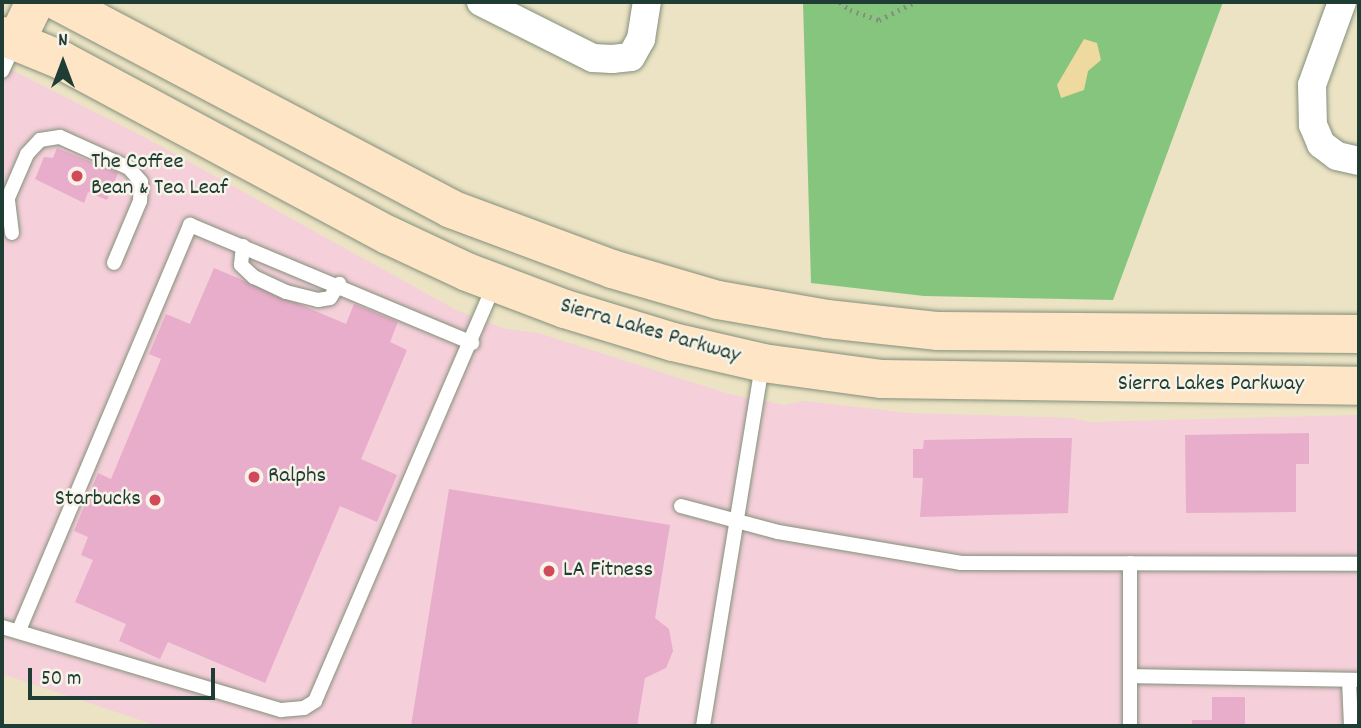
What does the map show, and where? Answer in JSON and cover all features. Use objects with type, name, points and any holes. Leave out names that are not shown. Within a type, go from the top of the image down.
[{"type":"street","points":[[6,49],[35,2]]},
{"type":"street","points":[[59,2],[451,208],[611,269],[718,299],[827,319],[938,331],[1359,334]]},
{"type":"street","points":[[481,2],[593,58],[631,57],[641,38],[647,2]]},
{"type":"street","points":[[1342,2],[1312,85],[1313,125],[1321,144],[1337,156],[1359,161]]},
{"type":"street","name":"Sierra Lakes Parkway","points":[[6,49],[61,60],[388,235],[495,284],[673,342],[762,363],[882,379],[1359,386]]},
{"type":"street","points":[[1114,384],[1129,365],[1154,359],[1331,359],[1359,350]]},
{"type":"lane","points":[[12,233],[8,198],[27,155],[40,140],[60,137],[129,168],[141,182],[140,201],[114,263]]},
{"type":"lane","points":[[19,630],[190,225],[339,284],[472,343]]},
{"type":"lane","points":[[243,246],[241,265],[254,278],[286,292],[318,300],[330,298],[339,284]]},
{"type":"lane","points":[[2,627],[281,710],[304,708],[322,691],[495,284]]},
{"type":"lane","points":[[703,726],[762,363]]},
{"type":"lane","points":[[681,506],[737,521],[961,563],[1359,564]]},
{"type":"lane","points":[[1129,726],[1130,563]]},
{"type":"lane","points":[[1130,676],[1354,680],[1351,726]]},
{"type":"path","points":[[840,2],[850,10],[879,20],[915,2]]},
{"type":"shaded area","points":[[2,65],[144,137],[458,311],[506,329],[538,333],[729,394],[784,405],[805,401],[908,413],[1071,418],[1090,422],[1359,415],[1359,726],[158,726],[2,674]]},
{"type":"green space","points":[[803,2],[1223,2],[1113,300],[924,296],[811,283]]},
{"type":"sand","points":[[1084,39],[1097,43],[1101,60],[1088,71],[1084,90],[1061,98],[1057,85]]},
{"type":"building","name":"The Coffee Bean & Tea Leaf","points":[[57,148],[118,173],[107,200],[88,192],[84,203],[35,179],[44,157],[53,158]]},
{"type":"building","name":"Ralphs","points":[[214,268],[346,324],[354,304],[398,322],[390,342],[407,350],[361,459],[397,475],[377,522],[340,506],[265,683],[168,642],[160,659],[119,641],[126,624],[75,602],[93,560],[81,555],[88,537],[74,531],[98,473],[111,479],[161,359],[149,354],[166,314],[190,324]]},
{"type":"building","points":[[1309,433],[1309,464],[1296,464],[1296,512],[1186,513],[1185,435]]},
{"type":"building","points":[[1072,438],[1068,513],[920,517],[923,478],[913,478],[913,449],[923,449],[924,440]]},
{"type":"building","name":"LA Fitness","points":[[449,489],[670,525],[655,618],[669,629],[673,651],[666,668],[645,678],[637,726],[411,726]]},
{"type":"building","points":[[1212,697],[1245,697],[1245,726],[1192,726],[1192,720],[1212,720]]},
{"type":"place","name":"The Coffee Bean & Tea Leaf","points":[[77,176]]},
{"type":"place","name":"Ralphs","points":[[254,477]]},
{"type":"place","name":"Starbucks","points":[[155,500]]},
{"type":"place","name":"LA Fitness","points":[[549,571]]}]
